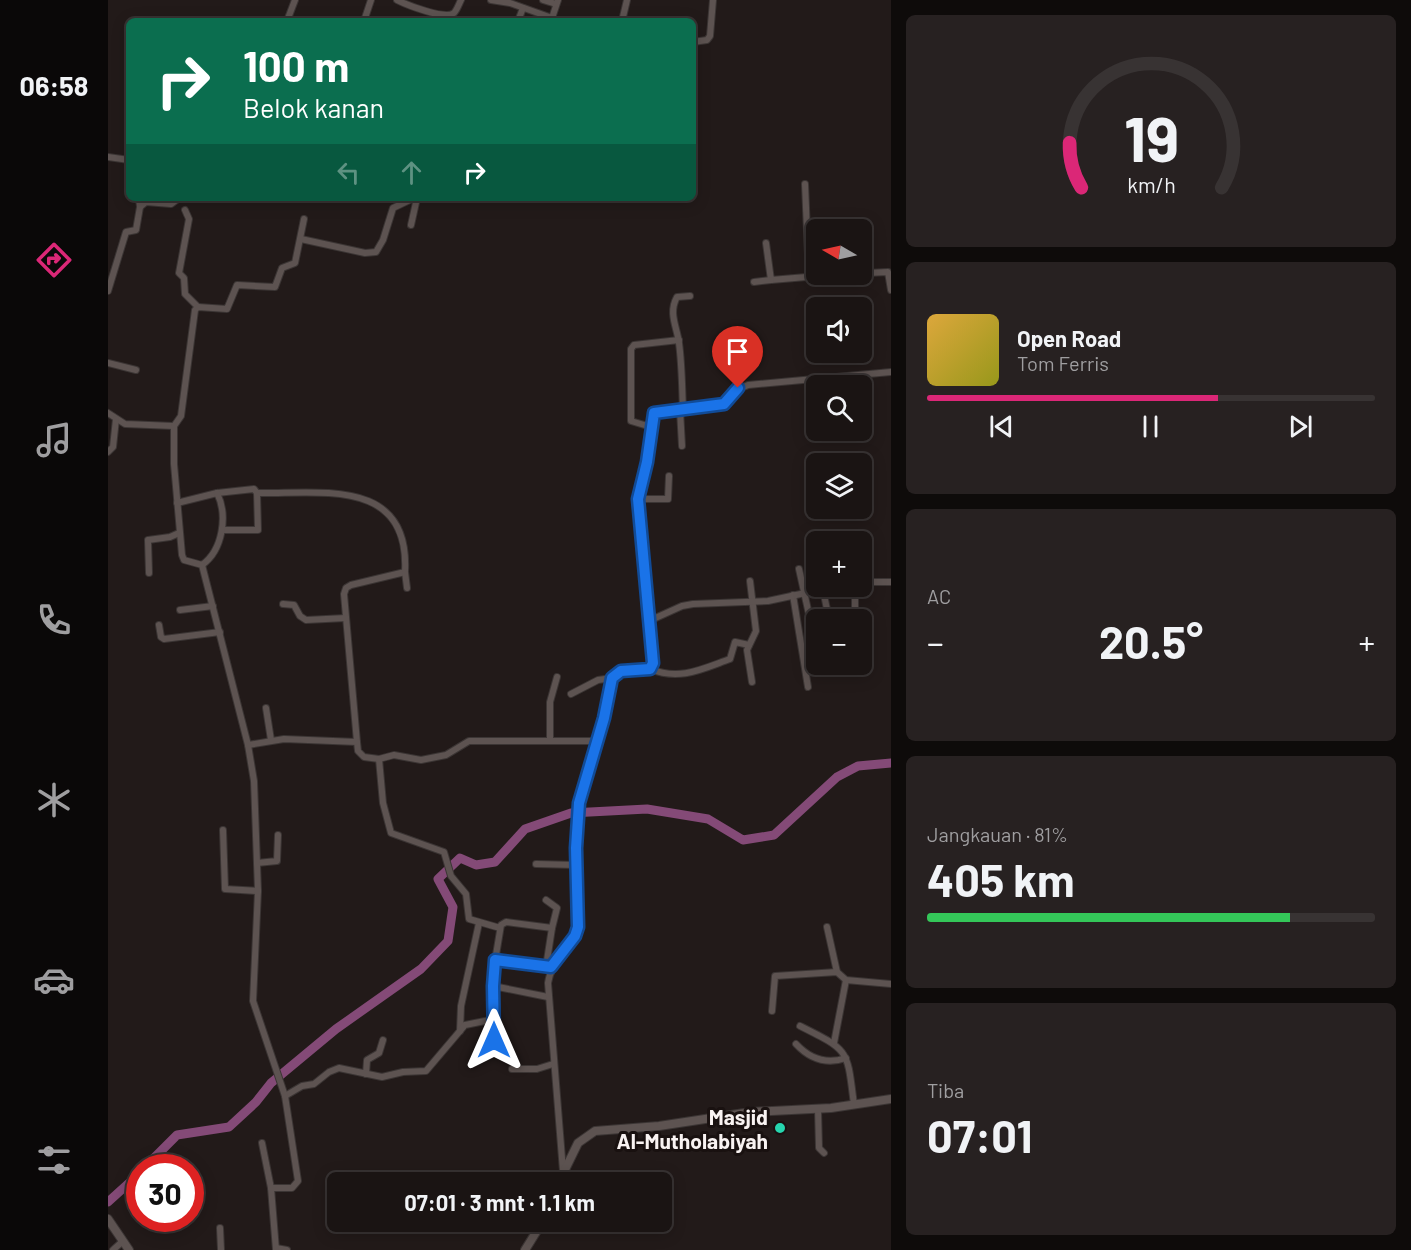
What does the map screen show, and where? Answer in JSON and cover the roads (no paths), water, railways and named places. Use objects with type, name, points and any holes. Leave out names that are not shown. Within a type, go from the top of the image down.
[{"type":"street","points":[[288,18],[295,0]]},
{"type":"street","points":[[365,18],[371,0]]},
{"type":"street","points":[[397,0],[421,10],[448,15],[454,13],[461,0]]},
{"type":"street","points":[[491,0],[511,2],[549,18]]},
{"type":"street","points":[[543,0],[557,2],[552,18]]},
{"type":"street","points":[[623,18],[627,0]]},
{"type":"street","points":[[696,42],[707,40],[710,36],[713,0]]},
{"type":"street","points":[[519,18],[523,8]]},
{"type":"street","points":[[108,158],[126,160]]},
{"type":"street","points":[[805,184],[806,219]]},
{"type":"street","points":[[108,291],[111,272],[126,232],[136,230],[139,201]]},
{"type":"street","points":[[140,207],[146,202],[171,204],[175,201]]},
{"type":"street","points":[[301,239],[365,253],[376,252],[383,240],[393,208],[409,201]]},
{"type":"street","points":[[411,225],[415,201]]},
{"type":"street","points":[[185,210],[189,219],[180,273],[184,278],[185,294],[198,307],[227,309],[237,285],[275,287],[282,268],[295,263],[304,219]]},
{"type":"street","points":[[766,243],[771,280]]},
{"type":"street","points":[[872,273],[889,272],[891,290]]},
{"type":"street","points":[[754,282],[806,278]]},
{"type":"street","points":[[682,446],[679,340],[674,326],[674,304],[680,295],[690,296]]},
{"type":"street","points":[[198,307],[194,314],[181,416],[174,426],[179,533],[183,558],[202,565]]},
{"type":"street","points":[[651,427],[631,421],[632,349],[634,345],[679,340]]},
{"type":"street","points":[[108,363],[136,370]]},
{"type":"street","points":[[650,669],[654,658],[638,499],[656,411],[724,404],[734,391],[742,387],[891,372]]},
{"type":"street","points":[[108,413],[125,424],[174,426]]},
{"type":"street","points":[[108,452],[113,447],[116,419]]},
{"type":"street","points":[[638,499],[668,499],[669,477]]},
{"type":"street","points":[[177,503],[249,487],[257,493],[349,494],[381,507],[392,517],[401,537],[407,588]]},
{"type":"street","points":[[202,565],[216,549],[222,530],[222,508],[217,493]]},
{"type":"street","points":[[222,530],[258,530],[257,493]]},
{"type":"street","points":[[149,573],[148,540],[170,537],[179,533]]},
{"type":"street","points":[[202,565],[248,745],[254,790],[258,891],[253,1001],[285,1096],[298,1181],[292,1188],[271,1188]]},
{"type":"street","points":[[799,569],[808,609]]},
{"type":"street","points":[[405,572],[346,588],[346,618],[360,754],[379,759],[394,755],[428,760],[446,755],[469,741],[597,741]]},
{"type":"street","points":[[750,581],[755,602],[756,631],[749,645],[748,656],[752,682]]},
{"type":"street","points":[[872,582],[891,582]]},
{"type":"street","points":[[651,620],[682,606],[755,602],[804,593]]},
{"type":"street","points":[[793,595],[808,687]]},
{"type":"street","points":[[283,604],[294,605],[306,620],[346,618]]},
{"type":"street","points":[[180,610],[213,606]]},
{"type":"street","points":[[159,625],[161,637],[164,639],[220,632]]},
{"type":"street","points":[[571,694],[598,680],[612,678],[621,671],[650,669],[666,674],[693,674],[712,664],[730,659],[735,642],[749,645]]},
{"type":"street","points":[[550,740],[550,702],[557,677]]},
{"type":"street","points":[[549,967],[575,936],[578,927],[576,865],[579,803],[612,678]]},
{"type":"street","points":[[266,708],[272,740]]},
{"type":"street","points":[[248,745],[272,740],[302,739],[357,742]]},
{"type":"street","points":[[379,759],[383,803],[391,833],[444,852],[448,868],[456,884],[464,891],[469,919],[501,928]]},
{"type":"street","points":[[223,830],[225,889],[258,891]]},
{"type":"street","points":[[257,863],[278,859],[278,835]]},
{"type":"street","points":[[537,864],[576,865]]},
{"type":"street","points":[[546,900],[556,908],[552,928],[548,997],[563,1171]]},
{"type":"street","points":[[481,1051],[494,1042],[493,986],[501,928],[506,922],[552,928]]},
{"type":"street","points":[[460,1031],[461,1006],[480,923]]},
{"type":"street","points":[[826,927],[837,972],[846,980],[891,983]]},
{"type":"street","points":[[495,960],[549,967]]},
{"type":"street","points":[[772,1011],[775,976],[837,972]]},
{"type":"street","points":[[834,1043],[846,980]]},
{"type":"street","points":[[493,986],[548,997]]},
{"type":"street","points":[[285,1096],[302,1086],[314,1084],[335,1069],[344,1068],[385,1077],[399,1072],[426,1071],[468,1023],[495,1019]]},
{"type":"street","points":[[800,1026],[843,1050],[854,1105]]},
{"type":"street","points":[[366,1074],[367,1060],[379,1053],[382,1040]]},
{"type":"street","points":[[796,1044],[802,1051],[824,1062],[846,1058]]},
{"type":"street","points":[[512,1069],[537,1068],[552,1064]]},
{"type":"street","points":[[563,1171],[578,1143],[596,1131],[659,1126],[744,1113],[818,1109],[891,1099]]},
{"type":"street","points":[[818,1109],[819,1148],[824,1153]]},
{"type":"street","points":[[262,1143],[271,1188],[276,1249],[287,1250]]},
{"type":"street","points":[[108,1219],[129,1250]]},
{"type":"street","points":[[220,1228],[221,1250]]},
{"type":"street","points":[[525,1250],[536,1232]]},
{"type":"street","points":[[113,1250],[123,1241]]},
{"type":"waterway","points":[[158,1154],[177,1135],[229,1127],[256,1102],[271,1083],[336,1029],[421,969],[448,941],[453,907],[438,879],[460,858],[476,865],[495,862],[525,829],[571,813],[647,809],[708,819],[743,840],[774,835],[837,777],[858,766],[891,763]]},
{"type":"waterway","points":[[108,1202],[126,1186]]},
{"type":"place","name":"Masjid Al-Mutholabiyah","points":[[780,1128]]}]
